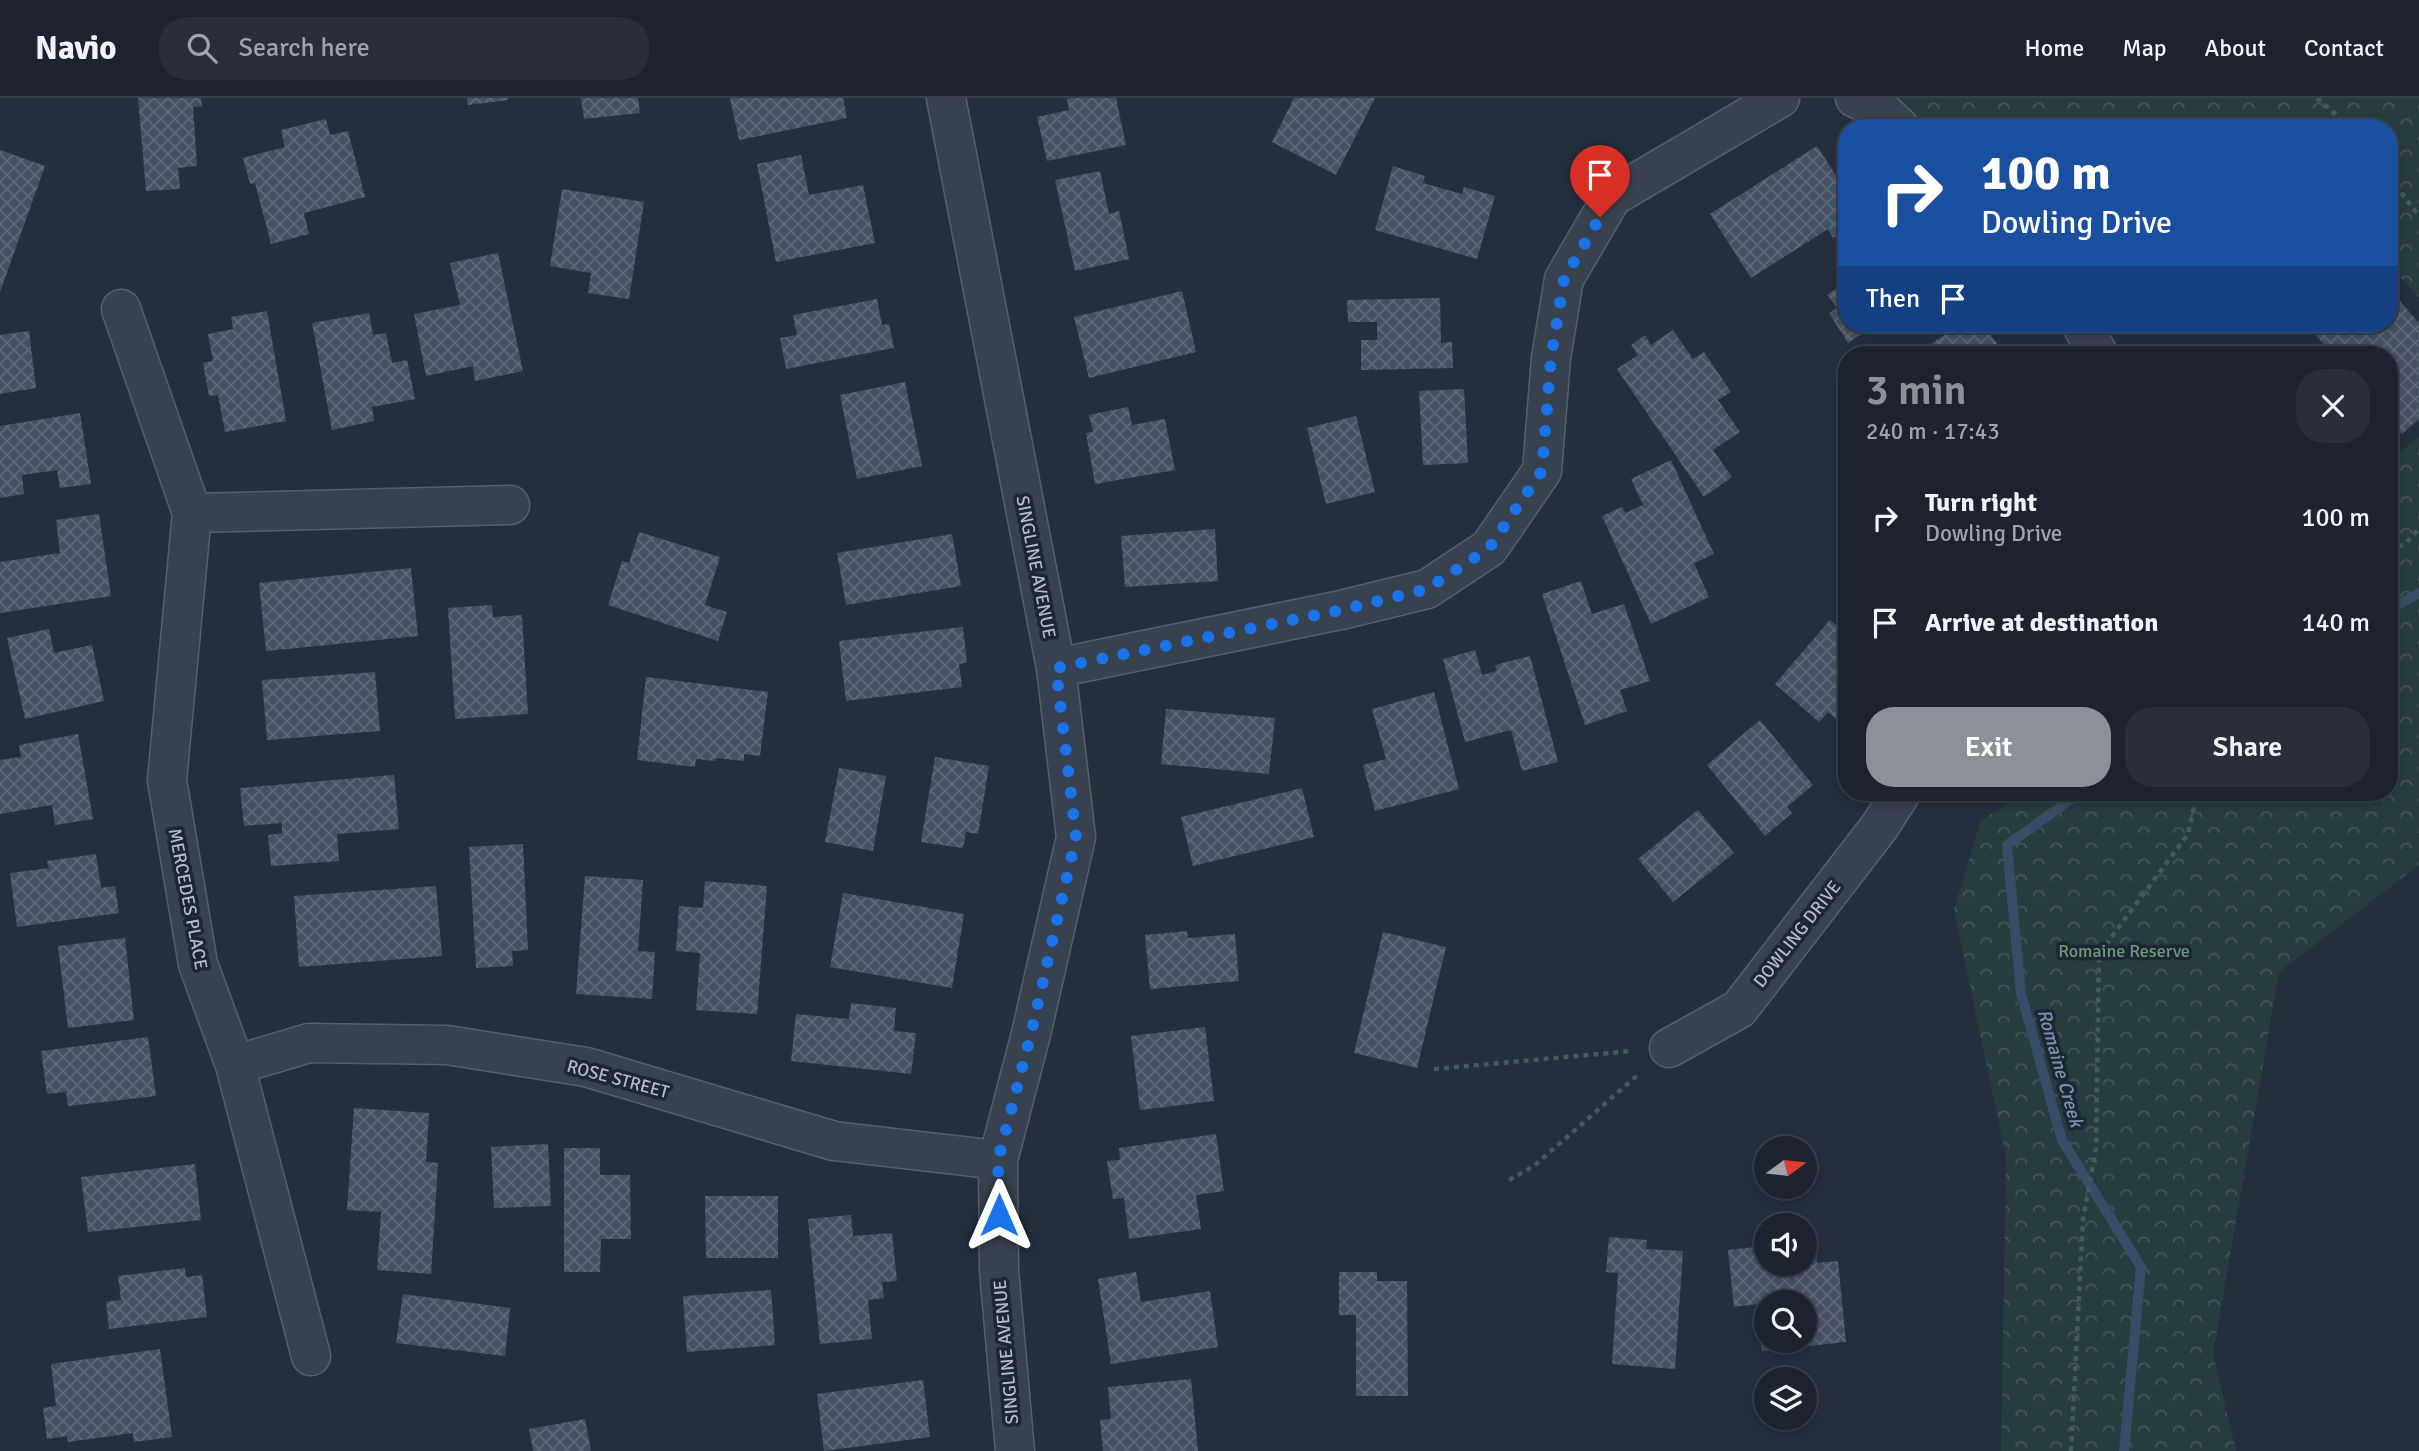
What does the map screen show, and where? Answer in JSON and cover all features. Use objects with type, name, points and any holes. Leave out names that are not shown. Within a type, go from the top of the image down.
[{"type":"street","name":"SINGLINE AVENUE","points":[[946,98],[1056,668],[1076,837],[1031,1034],[998,1160],[999,1270],[1015,1451]]},
{"type":"street","points":[[1056,668],[1341,610],[1427,589],[1489,548],[1542,471],[1551,358],[1564,279],[1612,197],[1780,98]]},
{"type":"street","points":[[1855,98],[1881,110],[1890,119]]},
{"type":"street","name":"MERCEDES PLACE","points":[[121,309],[192,513],[167,780],[198,964],[235,1065],[312,1356]]},
{"type":"street","points":[[192,513],[510,505]]},
{"type":"street","name":"DOWLING DRIVE","points":[[1669,1048],[1739,1009],[1881,826],[1896,801]]},
{"type":"street","name":"ROSE STREET","points":[[235,1065],[309,1043],[447,1045],[586,1067],[834,1140],[998,1160]]},
{"type":"path","points":[[2317,98],[2341,119]]},
{"type":"path","points":[[2398,189],[2419,216]]},
{"type":"path","points":[[2398,547],[2405,544],[2419,529]]},
{"type":"path","points":[[2071,1451],[2083,1219],[2096,1148],[2099,954],[2188,834],[2195,801]]},
{"type":"path","points":[[1434,1069],[1669,1048]]},
{"type":"path","points":[[1509,1180],[1534,1166],[1669,1048]]},
{"type":"green space","points":[[1873,98],[2419,98],[2419,298],[2398,275],[2398,119],[1892,119]]},
{"type":"green space","name":"Romaine Reserve","points":[[2419,437],[2419,865],[2279,972],[2213,1354],[2236,1451],[2001,1451],[2006,1158],[1954,909],[1981,820],[2012,801],[2398,801],[2398,454]]},
{"type":"building","points":[[138,98],[201,98],[202,106],[193,107],[197,166],[178,168],[180,189],[146,191]]},
{"type":"building","points":[[467,98],[508,98],[508,100],[468,105]]},
{"type":"building","points":[[581,98],[638,98],[640,113],[584,119]]},
{"type":"building","points":[[730,98],[843,98],[847,118],[739,140]]},
{"type":"building","points":[[1116,98],[1126,145],[1047,161],[1037,117],[1069,110],[1067,99]]},
{"type":"building","points":[[1294,98],[1375,98],[1336,175],[1272,142]]},
{"type":"building","points":[[326,119],[330,135],[348,131],[365,197],[304,213],[309,234],[271,244],[255,183],[250,184],[243,158],[285,147],[281,130]]},
{"type":"building","points":[[1817,146],[1838,179],[1838,235],[1833,238],[1828,229],[1751,278],[1710,214]]},
{"type":"building","points":[[0,150],[45,166],[0,292]]},
{"type":"building","points":[[801,155],[809,195],[863,185],[875,243],[776,262],[757,164]]},
{"type":"building","points":[[1393,166],[1425,176],[1423,183],[1462,194],[1464,187],[1495,196],[1477,259],[1375,230]]},
{"type":"building","points":[[1100,171],[1109,214],[1119,211],[1129,259],[1075,271],[1055,180]]},
{"type":"building","points":[[562,189],[644,202],[629,299],[588,293],[591,273],[550,266]]},
{"type":"building","points":[[498,253],[523,371],[475,381],[473,366],[426,376],[414,314],[460,305],[450,263]]},
{"type":"building","points":[[1838,287],[1838,327],[1829,313],[1837,308],[1827,295]]},
{"type":"building","points":[[1182,291],[1196,352],[1089,378],[1074,317]]},
{"type":"building","points":[[1440,298],[1441,343],[1452,342],[1453,368],[1361,370],[1361,340],[1377,340],[1377,322],[1348,322],[1347,300]]},
{"type":"building","points":[[877,299],[882,325],[889,324],[894,348],[786,369],[780,338],[797,335],[793,315]]},
{"type":"building","points":[[2398,301],[2419,323],[2419,419],[2402,434],[2398,429],[2398,346],[2325,346],[2315,334],[2398,333]]},
{"type":"building","points":[[267,311],[286,421],[225,432],[218,395],[209,396],[203,363],[213,361],[208,334],[233,329],[231,317]]},
{"type":"building","points":[[369,313],[373,335],[386,333],[392,363],[407,360],[415,399],[372,407],[374,421],[332,430],[312,323]]},
{"type":"building","points":[[1673,330],[1693,359],[1704,352],[1731,392],[1718,400],[1740,432],[1713,450],[1732,477],[1704,497],[1617,369],[1638,355],[1631,345],[1645,335],[1651,345]]},
{"type":"building","points":[[29,331],[36,388],[0,394],[0,335]]},
{"type":"building","points":[[1842,333],[1863,333],[1848,343]]},
{"type":"building","points":[[1947,333],[1989,333],[1999,346],[1928,346]]},
{"type":"building","points":[[905,382],[922,466],[857,479],[840,395]]},
{"type":"building","points":[[1464,389],[1468,463],[1423,465],[1419,391]]},
{"type":"building","points":[[1128,407],[1132,425],[1165,419],[1175,470],[1095,484],[1086,433],[1093,432],[1089,415]]},
{"type":"building","points":[[80,413],[91,484],[60,488],[57,470],[22,475],[24,494],[0,498],[0,426]]},
{"type":"building","points":[[1356,416],[1375,492],[1326,504],[1307,428]]},
{"type":"building","points":[[1671,460],[1714,554],[1694,563],[1709,597],[1651,624],[1602,516],[1622,507],[1625,513],[1643,505],[1631,479]]},
{"type":"building","points":[[99,514],[111,596],[0,613],[0,562],[60,553],[56,520]]},
{"type":"building","points":[[1215,529],[1218,581],[1125,587],[1121,536]]},
{"type":"building","points":[[639,532],[720,557],[705,605],[727,612],[718,641],[608,605],[622,561],[629,563]]},
{"type":"building","points":[[952,534],[961,586],[846,605],[837,553]]},
{"type":"building","points":[[411,568],[418,636],[266,651],[259,583]]},
{"type":"building","points":[[1581,581],[1592,614],[1624,604],[1650,681],[1620,690],[1627,711],[1585,725],[1542,594]]},
{"type":"building","points":[[492,605],[493,617],[522,615],[528,714],[455,719],[448,608]]},
{"type":"building","points":[[1830,620],[1838,627],[1838,721],[1828,712],[1819,722],[1775,684]]},
{"type":"building","points":[[963,627],[967,663],[959,664],[962,687],[846,701],[839,641]]},
{"type":"building","points":[[49,629],[54,653],[92,645],[104,701],[25,719],[7,638]]},
{"type":"building","points":[[1475,650],[1482,675],[1497,671],[1495,665],[1530,656],[1558,762],[1522,771],[1511,730],[1465,742],[1443,659]]},
{"type":"building","points":[[375,672],[380,731],[267,740],[262,680]]},
{"type":"building","points":[[646,677],[768,692],[760,756],[744,754],[744,761],[696,759],[695,767],[637,760]]},
{"type":"building","points":[[1434,692],[1459,789],[1375,811],[1363,765],[1386,759],[1372,709]]},
{"type":"building","points":[[1166,709],[1275,718],[1269,774],[1161,764]]},
{"type":"building","points":[[1760,720],[1813,785],[1787,807],[1792,813],[1765,836],[1707,765]]},
{"type":"building","points":[[78,734],[93,819],[55,825],[52,805],[0,814],[0,760],[21,757],[19,745]]},
{"type":"building","points":[[935,757],[989,766],[978,834],[966,832],[963,848],[921,842]]},
{"type":"building","points":[[839,768],[886,776],[873,851],[825,842]]},
{"type":"building","points":[[394,775],[399,829],[337,834],[339,861],[271,866],[268,835],[282,833],[282,823],[244,826],[240,788]]},
{"type":"building","points":[[1302,788],[1314,837],[1193,866],[1181,817]]},
{"type":"building","points":[[1698,810],[1734,853],[1673,902],[1638,859]]},
{"type":"building","points":[[523,844],[528,950],[512,951],[513,966],[476,968],[469,847]]},
{"type":"building","points":[[96,854],[101,888],[115,886],[119,913],[17,927],[10,873],[49,868],[47,861]]},
{"type":"building","points":[[585,876],[643,880],[638,951],[655,952],[652,999],[576,994]]},
{"type":"building","points":[[705,881],[767,886],[757,1014],[696,1010],[700,953],[676,951],[679,906],[703,908]]},
{"type":"building","points":[[436,886],[442,956],[299,967],[294,896]]},
{"type":"building","points":[[843,893],[964,914],[952,988],[830,967]]},
{"type":"building","points":[[1187,931],[1188,938],[1235,934],[1239,981],[1150,989],[1145,935]]},
{"type":"building","points":[[1383,932],[1446,947],[1417,1068],[1354,1053]]},
{"type":"building","points":[[125,938],[134,1020],[68,1028],[58,946]]},
{"type":"building","points":[[851,1003],[896,1008],[894,1031],[916,1033],[911,1074],[791,1061],[796,1014],[849,1019]]},
{"type":"building","points":[[1205,1027],[1214,1101],[1140,1110],[1131,1036]]},
{"type":"building","points":[[148,1037],[156,1096],[68,1106],[66,1092],[47,1094],[41,1051]]},
{"type":"building","points":[[354,1108],[429,1113],[426,1162],[438,1163],[431,1274],[377,1270],[381,1212],[347,1210]]},
{"type":"building","points":[[1216,1134],[1224,1191],[1196,1195],[1201,1229],[1129,1239],[1124,1198],[1113,1199],[1107,1161],[1120,1160],[1119,1148]]},
{"type":"building","points":[[548,1144],[551,1206],[494,1208],[491,1147]]},
{"type":"building","points":[[564,1148],[600,1148],[600,1175],[630,1175],[631,1239],[601,1239],[600,1272],[564,1272]]},
{"type":"building","points":[[195,1164],[201,1220],[88,1232],[81,1177]]},
{"type":"building","points":[[705,1196],[778,1196],[778,1258],[706,1258]]},
{"type":"building","points":[[851,1215],[853,1236],[892,1233],[897,1281],[882,1282],[884,1298],[868,1300],[872,1339],[820,1344],[808,1219]]},
{"type":"building","points":[[1609,1237],[1647,1240],[1646,1249],[1683,1251],[1675,1369],[1612,1364],[1618,1273],[1606,1272]]},
{"type":"building","points":[[1754,1247],[1754,1276],[1817,1276],[1817,1263],[1838,1261],[1846,1342],[1817,1345],[1817,1290],[1754,1290],[1754,1304],[1734,1307],[1728,1250]]},
{"type":"building","points":[[185,1268],[186,1277],[202,1275],[207,1317],[109,1329],[106,1302],[121,1300],[118,1276]]},
{"type":"building","points":[[1136,1272],[1141,1302],[1210,1291],[1218,1347],[1111,1364],[1098,1279]]},
{"type":"building","points":[[1339,1272],[1377,1272],[1377,1281],[1407,1281],[1408,1396],[1356,1396],[1356,1315],[1339,1315]]},
{"type":"building","points":[[771,1290],[775,1345],[687,1352],[683,1296]]},
{"type":"building","points":[[403,1294],[510,1308],[505,1356],[396,1343]]},
{"type":"building","points":[[160,1349],[172,1437],[134,1442],[133,1433],[68,1442],[67,1436],[47,1439],[43,1408],[56,1406],[51,1364]]},
{"type":"building","points":[[1191,1379],[1198,1451],[1103,1451],[1100,1420],[1111,1419],[1108,1387]]},
{"type":"building","points":[[923,1380],[930,1437],[824,1451],[817,1394]]},
{"type":"building","points":[[585,1419],[591,1451],[533,1451],[529,1429]]},
{"type":"waterway","name":"Romaine Creek","points":[[2398,605],[2419,593]]},
{"type":"waterway","name":"Romaine Creek","points":[[2069,801],[2007,845],[2021,994],[2062,1140],[2141,1267],[2124,1451]]},
{"type":"route","points":[[999,1215],[998,1160],[1031,1034],[1076,837],[1056,668],[1341,610],[1427,589],[1489,548],[1542,471],[1551,358],[1564,279],[1600,217]]}]
